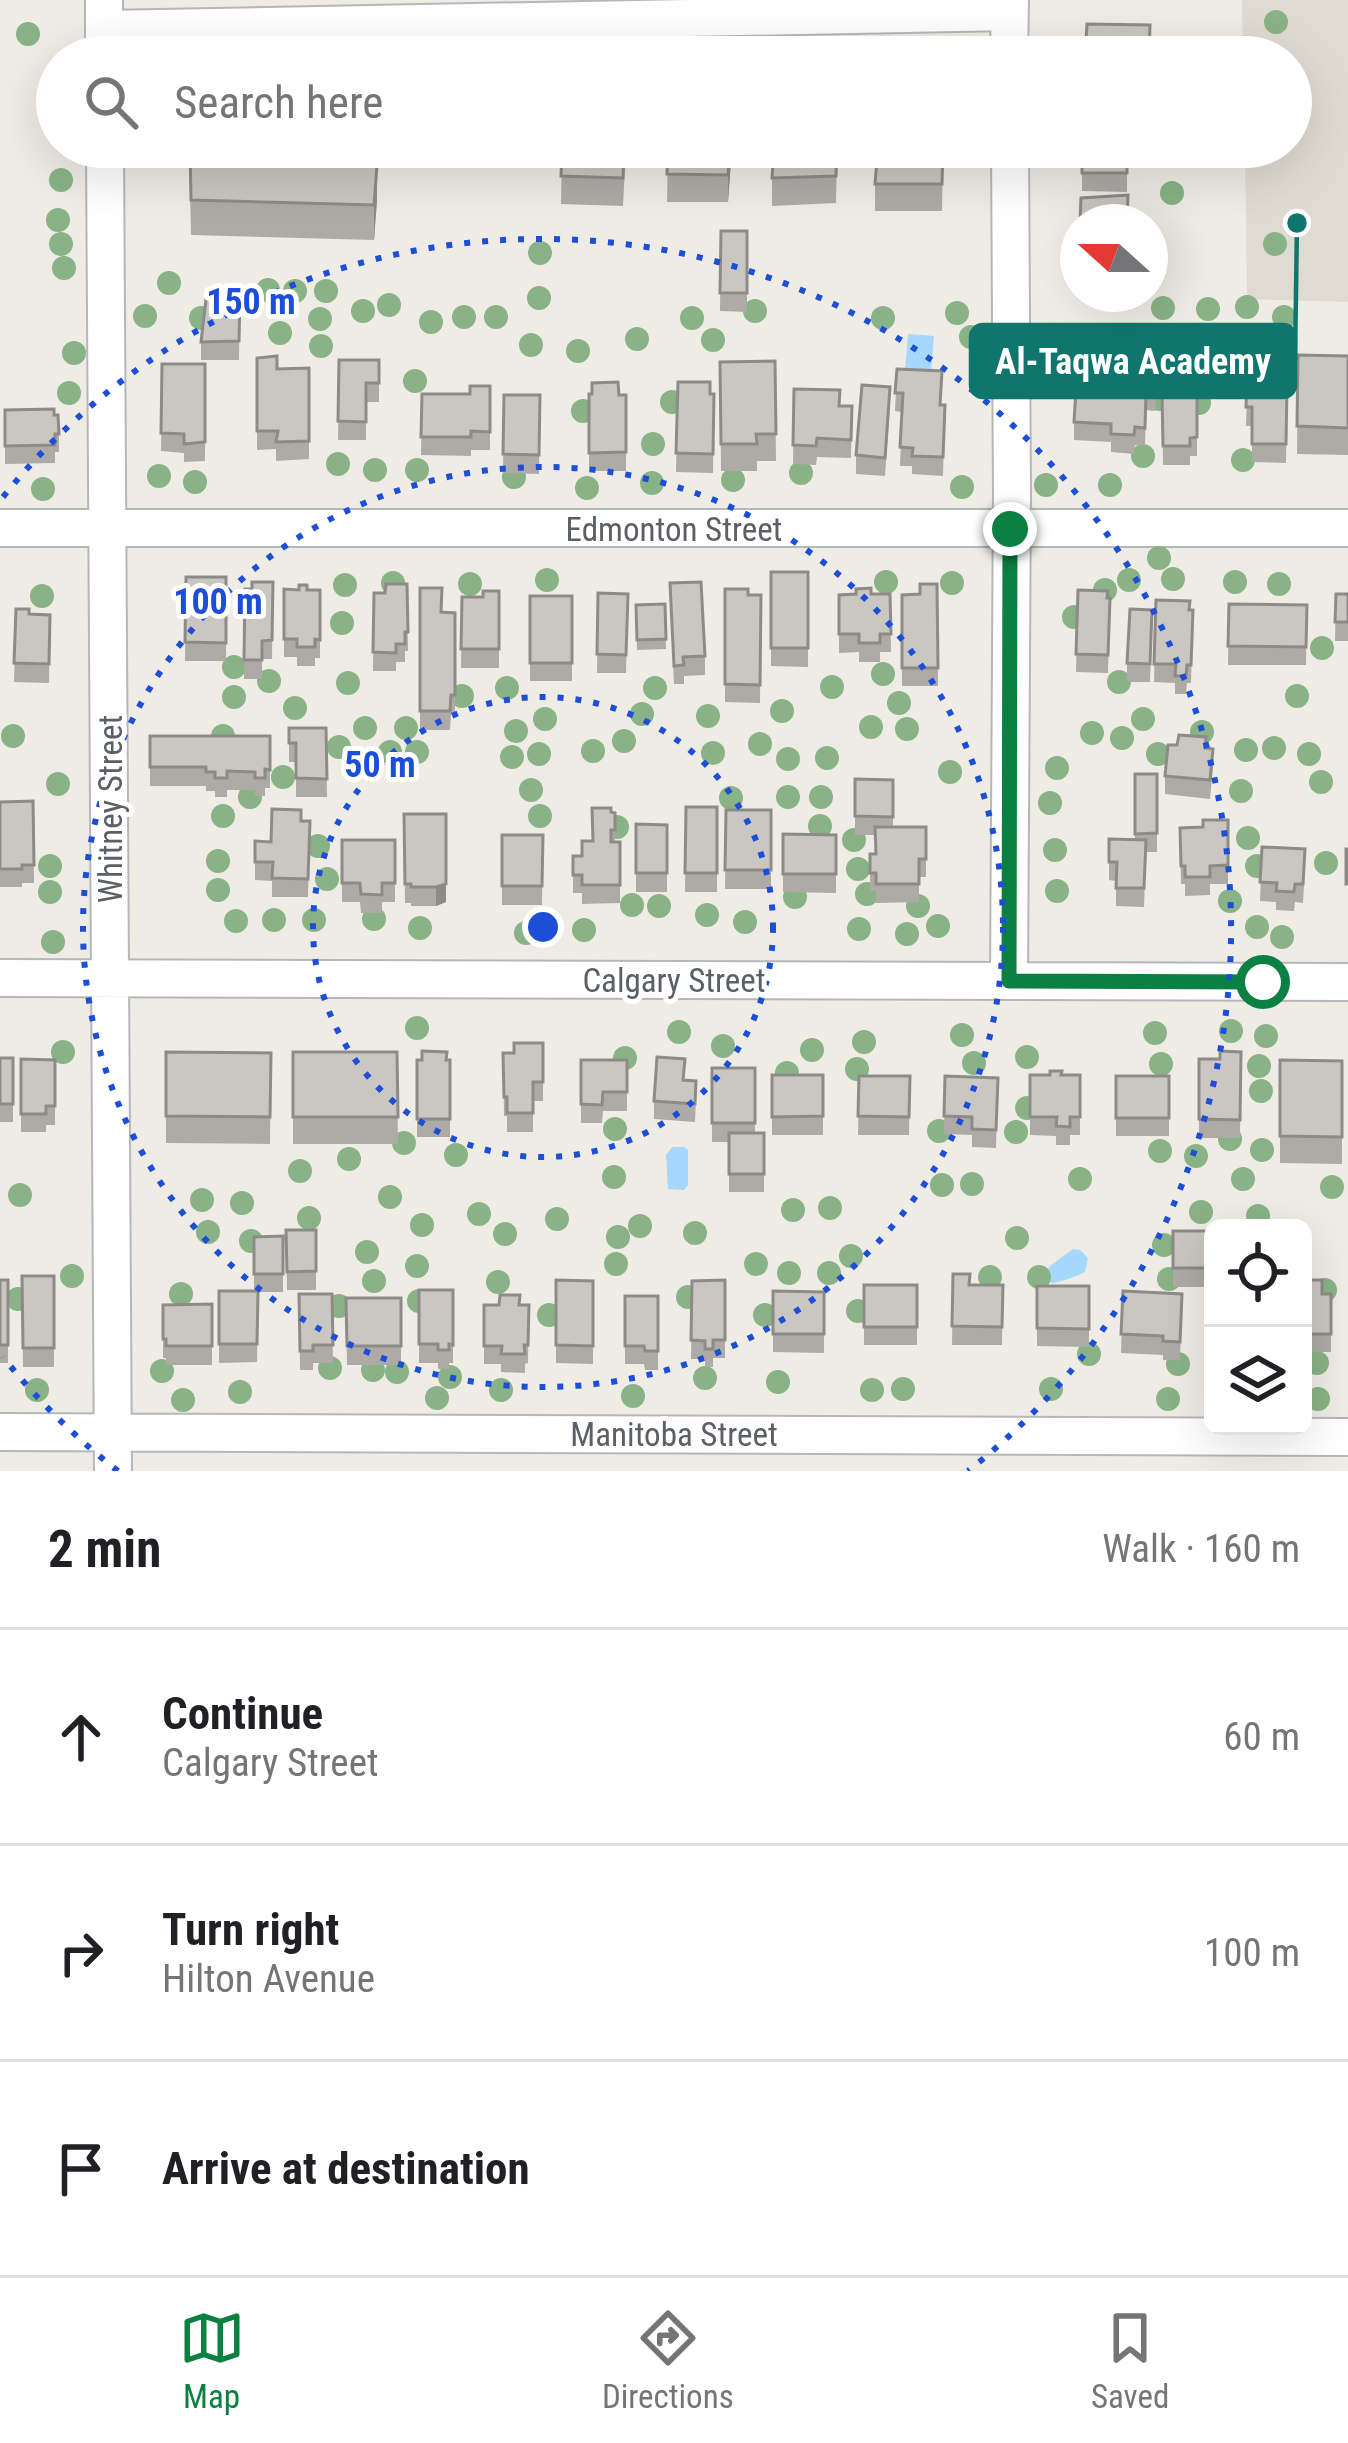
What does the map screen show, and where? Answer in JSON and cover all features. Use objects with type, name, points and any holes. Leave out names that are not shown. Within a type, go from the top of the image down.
[{"type":"street","points":[[104,29],[1009,6],[1010,36]]},
{"type":"street","name":"Whitney Street","points":[[105,168],[113,1471]]},
{"type":"street","points":[[1009,981],[1010,168]]},
{"type":"street","name":"Edmonton Street","points":[[0,528],[1348,528]]},
{"type":"street","name":"Calgary Street","points":[[0,978],[1348,982]]},
{"type":"street","name":"Manitoba Street","points":[[0,1432],[1348,1437]]},
{"type":"shaded area","points":[[1242,0],[1348,0],[1348,302],[1247,299],[1245,168],[1312,168],[1312,36],[1243,36]]},
{"type":"water","points":[[908,334],[934,336],[930,386],[904,384]]},
{"type":"water","points":[[672,1147],[688,1150],[684,1190],[668,1189],[666,1155]]},
{"type":"water","points":[[1073,1249],[1088,1258],[1085,1272],[1051,1283],[1046,1272]]},
{"type":"building","points":[[1087,24],[1150,25],[1150,36],[1086,36]]},
{"type":"building","points":[[190,168],[377,168],[374,205],[191,200]]},
{"type":"building","points":[[561,168],[623,168],[623,178],[561,176]]},
{"type":"building","points":[[667,168],[728,168],[728,175],[667,174]]},
{"type":"building","points":[[773,168],[836,168],[836,176],[772,178]]},
{"type":"building","points":[[876,168],[942,168],[942,184],[875,184]]},
{"type":"building","points":[[1082,168],[1127,168],[1127,173],[1082,173]]},
{"type":"building","points":[[1128,195],[1128,204],[1081,204],[1081,198]]},
{"type":"building","points":[[721,231],[747,231],[747,293],[720,293]]},
{"type":"building","points":[[240,297],[239,341],[201,342],[206,299]]},
{"type":"building","points":[[1238,350],[1282,351],[1286,444],[1252,444],[1252,407],[1246,407],[1247,377],[1238,377]]},
{"type":"building","points":[[1298,355],[1348,356],[1348,428],[1297,426]]},
{"type":"building","points":[[277,356],[277,369],[309,368],[309,441],[276,442],[278,431],[257,431],[257,358]]},
{"type":"building","points":[[339,360],[379,360],[379,383],[366,383],[366,422],[338,421]]},
{"type":"building","points":[[775,361],[776,434],[756,434],[757,444],[721,444],[720,362]]},
{"type":"building","points":[[162,364],[205,364],[205,442],[184,444],[184,434],[161,433]]},
{"type":"building","points":[[897,369],[942,371],[943,457],[912,456],[913,448],[900,447],[903,393],[895,393]]},
{"type":"building","points":[[1108,374],[1156,377],[1155,392],[1146,392],[1145,428],[1135,427],[1134,435],[1111,434],[1111,424],[1074,422],[1076,389],[1107,391]]},
{"type":"building","points":[[618,382],[619,395],[626,395],[626,452],[589,453],[592,383]]},
{"type":"building","points":[[678,382],[710,382],[713,454],[676,453]]},
{"type":"building","points":[[862,385],[890,387],[885,458],[856,455]]},
{"type":"building","points":[[470,386],[490,386],[490,432],[471,431],[471,437],[421,437],[422,394],[470,394]]},
{"type":"building","points":[[794,389],[840,390],[839,406],[852,406],[851,440],[817,438],[816,446],[793,445]]},
{"type":"building","points":[[1162,393],[1197,393],[1197,437],[1190,438],[1190,446],[1163,446]]},
{"type":"building","points":[[504,395],[540,395],[539,455],[503,454]]},
{"type":"building","points":[[54,409],[59,434],[55,434],[55,445],[5,446],[5,410]]},
{"type":"building","points":[[771,572],[808,572],[808,648],[771,648]]},
{"type":"building","points":[[186,577],[226,577],[226,643],[185,642]]},
{"type":"building","points":[[252,582],[273,582],[272,640],[262,641],[262,660],[244,660],[245,589],[252,589]]},
{"type":"building","points":[[701,582],[705,656],[683,657],[684,665],[674,666],[670,583]]},
{"type":"building","points":[[386,584],[407,584],[408,632],[405,644],[396,644],[396,653],[373,652],[374,593],[385,593]]},
{"type":"building","points":[[920,584],[937,584],[938,668],[902,668],[902,595],[920,594]]},
{"type":"building","points":[[299,585],[320,590],[320,640],[315,639],[315,647],[297,647],[297,639],[284,639],[284,589],[299,590]]},
{"type":"building","points":[[420,588],[442,588],[441,612],[455,613],[455,695],[451,695],[450,711],[420,711]]},
{"type":"building","points":[[871,588],[871,594],[890,594],[891,634],[880,634],[880,643],[859,643],[859,634],[839,634],[839,595]]},
{"type":"building","points":[[725,589],[748,589],[748,595],[761,595],[760,685],[725,684]]},
{"type":"building","points":[[1078,590],[1108,591],[1108,655],[1076,654]]},
{"type":"building","points":[[483,591],[499,591],[499,649],[461,649],[462,597],[483,597]]},
{"type":"building","points":[[598,593],[628,594],[626,655],[597,654]]},
{"type":"building","points":[[1336,594],[1348,594],[1348,622],[1335,622]]},
{"type":"building","points":[[530,596],[572,596],[572,663],[530,663]]},
{"type":"building","points":[[1156,600],[1190,601],[1191,665],[1187,665],[1186,676],[1175,676],[1176,664],[1154,664]]},
{"type":"building","points":[[665,604],[666,639],[637,640],[636,605]]},
{"type":"building","points":[[1229,604],[1307,605],[1306,647],[1228,646]]},
{"type":"building","points":[[16,609],[50,615],[49,664],[14,663]]},
{"type":"building","points":[[1130,609],[1152,610],[1150,664],[1127,663]]},
{"type":"building","points":[[289,728],[326,728],[327,779],[296,778],[296,743],[289,743]]},
{"type":"building","points":[[1179,735],[1206,737],[1205,748],[1213,749],[1210,780],[1165,776],[1168,745],[1177,745]]},
{"type":"building","points":[[150,736],[270,736],[270,770],[265,769],[265,778],[255,778],[255,772],[227,771],[227,778],[215,778],[215,772],[206,772],[206,767],[150,767]]},
{"type":"building","points":[[1135,774],[1157,774],[1157,833],[1135,834]]},
{"type":"building","points":[[855,779],[893,780],[893,817],[855,816]]},
{"type":"building","points":[[33,801],[34,865],[0,869],[0,802]]},
{"type":"building","points":[[686,807],[717,807],[717,873],[685,873]]},
{"type":"building","points":[[592,808],[611,808],[615,813],[611,842],[620,842],[620,885],[582,885],[582,875],[573,875],[573,856],[582,856],[582,841],[593,841]]},
{"type":"building","points":[[272,809],[301,810],[301,821],[310,821],[308,879],[272,878],[273,862],[255,862],[255,841],[271,842]]},
{"type":"building","points":[[726,810],[771,810],[771,870],[725,870]]},
{"type":"building","points":[[404,814],[446,814],[446,884],[405,884]]},
{"type":"building","points":[[1203,820],[1228,820],[1228,865],[1210,866],[1210,877],[1185,877],[1180,828],[1203,827]]},
{"type":"building","points":[[636,824],[667,825],[667,873],[636,873]]},
{"type":"building","points":[[875,827],[926,827],[926,859],[919,859],[919,884],[876,884],[876,873],[870,873],[870,854],[876,854]]},
{"type":"building","points":[[783,834],[836,835],[836,874],[783,874]]},
{"type":"building","points":[[502,835],[543,835],[542,886],[502,886]]},
{"type":"building","points":[[1109,839],[1146,840],[1144,888],[1116,888],[1117,862],[1109,862]]},
{"type":"building","points":[[342,840],[395,840],[395,883],[382,883],[382,895],[361,894],[360,883],[342,883]]},
{"type":"building","points":[[1262,847],[1305,849],[1303,884],[1295,884],[1294,892],[1276,891],[1277,883],[1260,882]]},
{"type":"building","points":[[514,1043],[543,1043],[543,1082],[533,1082],[533,1113],[507,1113],[503,1053],[514,1053]]},
{"type":"building","points":[[422,1051],[447,1052],[450,1119],[417,1119],[417,1060],[422,1060]]},
{"type":"building","points":[[1220,1051],[1241,1052],[1240,1120],[1199,1119],[1199,1059],[1220,1059]]},
{"type":"building","points":[[166,1052],[271,1053],[270,1117],[166,1116]]},
{"type":"building","points":[[293,1052],[397,1052],[398,1117],[293,1117]]},
{"type":"building","points":[[657,1057],[685,1059],[683,1080],[696,1081],[695,1104],[654,1101]]},
{"type":"building","points":[[0,1058],[13,1058],[13,1104],[0,1104]]},
{"type":"building","points":[[21,1059],[55,1060],[55,1106],[46,1106],[46,1114],[21,1114]]},
{"type":"building","points":[[581,1060],[627,1060],[627,1092],[603,1092],[602,1105],[581,1104]]},
{"type":"building","points":[[1280,1060],[1342,1061],[1342,1137],[1280,1136]]},
{"type":"building","points":[[712,1068],[755,1068],[755,1123],[712,1123]]},
{"type":"building","points":[[1050,1071],[1080,1075],[1080,1117],[1070,1117],[1070,1127],[1056,1126],[1057,1117],[1030,1117],[1030,1075],[1050,1075]]},
{"type":"building","points":[[772,1075],[823,1075],[823,1116],[772,1117]]},
{"type":"building","points":[[859,1076],[910,1076],[909,1117],[858,1116]]},
{"type":"building","points":[[945,1076],[998,1078],[996,1130],[972,1129],[972,1117],[944,1116]]},
{"type":"building","points":[[1116,1076],[1169,1076],[1169,1118],[1116,1118]]},
{"type":"building","points":[[729,1133],[764,1133],[764,1174],[729,1174]]},
{"type":"building","points":[[286,1230],[316,1230],[316,1271],[287,1272]]},
{"type":"building","points":[[1173,1231],[1204,1231],[1204,1268],[1173,1268]]},
{"type":"building","points":[[283,1236],[283,1274],[254,1274],[254,1237]]},
{"type":"building","points":[[953,1274],[970,1274],[969,1285],[1003,1285],[1002,1327],[952,1326]]},
{"type":"building","points":[[22,1276],[54,1276],[54,1348],[23,1348]]},
{"type":"building","points":[[0,1280],[8,1280],[8,1345],[0,1345]]},
{"type":"building","points":[[556,1280],[593,1281],[593,1346],[556,1345]]},
{"type":"building","points":[[725,1280],[725,1340],[713,1340],[713,1349],[705,1349],[705,1341],[691,1340],[692,1281]]},
{"type":"building","points":[[1312,1280],[1322,1280],[1322,1294],[1331,1294],[1331,1334],[1312,1334]]},
{"type":"building","points":[[864,1285],[917,1285],[917,1327],[864,1327]]},
{"type":"building","points":[[1037,1286],[1089,1286],[1089,1329],[1037,1328]]},
{"type":"building","points":[[419,1290],[453,1290],[453,1345],[449,1344],[449,1350],[438,1350],[438,1344],[419,1344]]},
{"type":"building","points":[[219,1291],[258,1291],[257,1344],[219,1344]]},
{"type":"building","points":[[773,1291],[824,1292],[824,1334],[773,1334]]},
{"type":"building","points":[[1123,1291],[1182,1294],[1180,1342],[1163,1341],[1163,1336],[1121,1334]]},
{"type":"building","points":[[299,1294],[332,1294],[333,1345],[300,1351]]},
{"type":"building","points":[[500,1295],[520,1295],[519,1305],[529,1305],[525,1354],[501,1354],[502,1346],[484,1346],[484,1305],[499,1305]]},
{"type":"building","points":[[625,1296],[658,1296],[658,1351],[625,1346]]},
{"type":"building","points":[[346,1298],[401,1298],[401,1346],[347,1346]]},
{"type":"building","points":[[212,1304],[212,1346],[166,1346],[163,1305]]},
{"type":"place","name":"Al-Taqwa Academy","points":[[1297,223]]},
{"type":"route","points":[[1010,529],[1009,981],[1263,982]]}]
